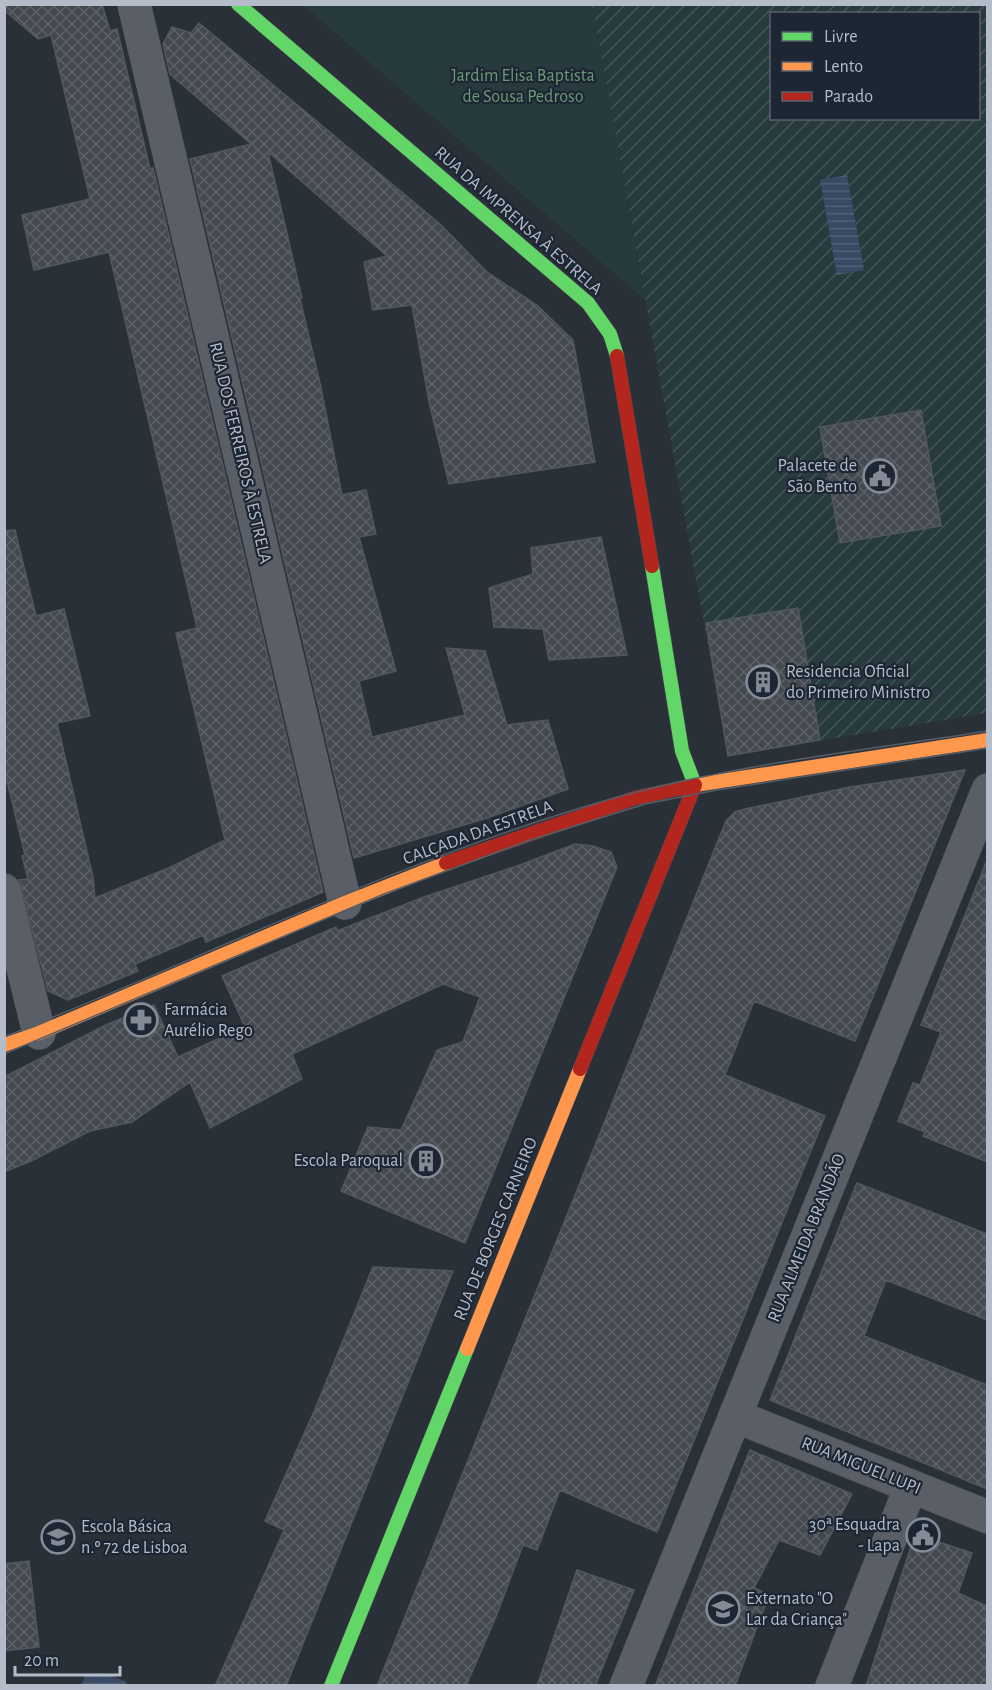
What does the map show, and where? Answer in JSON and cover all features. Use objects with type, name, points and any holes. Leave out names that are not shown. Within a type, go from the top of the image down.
[{"type":"street","name":"RUA DOS FERREIROS À ESTRELA","points":[[134,4],[345,903]]},
{"type":"street","name":"RUA DA IMPRENSA À ESTRELA","points":[[238,4],[588,303],[610,334],[618,358],[682,751],[695,785]]},
{"type":"street","name":"CALÇADA DA ESTRELA","points":[[4,1045],[39,1033],[437,866],[635,798],[695,785],[987,740]]},
{"type":"street","name":"RUA DE BORGES CARNEIRO","points":[[332,1686],[695,785]]},
{"type":"street","name":"RUA ALMEIDA BRANDÃO","points":[[626,1686],[987,790]]},
{"type":"street","points":[[4,890],[39,1033]]},
{"type":"street","name":"RUA MIGUEL LUPI","points":[[735,1416],[987,1517]]},
{"type":"street","points":[[832,1686],[911,1486]]},
{"type":"green space","name":"Jardim Elisa Baptista de Sousa Pedroso","points":[[303,5],[592,5],[645,300]]},
{"type":"green space","points":[[592,5],[987,5],[987,713],[728,756]]},
{"type":"water","points":[[847,175],[864,270],[837,275],[820,180]]},
{"type":"water","points":[[104,1673],[127,1682],[125,1685],[81,1685],[86,1674]]},
{"type":"building","points":[[4,4],[102,4],[110,31],[117,29],[150,169],[153,168],[323,892],[206,942],[203,935],[135,964],[138,971],[68,1000],[48,991],[19,880],[28,879],[22,856],[25,855],[4,769],[4,531],[15,530],[36,616],[64,609],[90,716],[57,723],[93,877],[95,898],[171,867],[225,840],[176,633],[197,628],[109,252],[34,270],[22,215],[90,199],[51,35],[38,39],[4,10]]},
{"type":"building","points":[[199,23],[440,224],[487,272],[538,306],[573,340],[595,462],[449,484],[429,402],[412,305],[373,310],[364,262],[387,256],[268,152],[302,298],[300,299],[320,383],[342,495],[366,490],[376,534],[359,537],[396,671],[359,681],[372,737],[465,715],[446,648],[485,651],[507,725],[548,720],[568,789],[487,818],[354,858],[190,159],[251,144],[170,74],[163,44],[172,27],[191,33]]},
{"type":"building","name":"Palacete de São Bento","points":[[921,410],[941,526],[840,543],[820,427]]},
{"type":"building","points":[[601,537],[627,655],[549,660],[543,629],[494,627],[489,588],[533,574],[531,548]]},
{"type":"building","name":"Residencia Oficial do Primeiro Ministro","points":[[798,608],[820,740],[728,756],[706,623]]},
{"type":"building","points":[[965,770],[855,1041],[754,1001],[725,1075],[825,1116],[657,1532],[560,1490],[537,1550],[523,1545],[466,1686],[377,1686],[726,821],[735,812],[745,809],[850,787]]},
{"type":"building","points":[[575,844],[593,846],[611,852],[617,867],[465,1243],[341,1191],[368,1127],[401,1130],[437,1050],[463,1042],[480,997],[443,984],[292,1054],[302,1079],[210,1128],[190,1082],[132,1122],[90,1131],[4,1172],[4,1077],[106,1025],[154,1005],[178,1057],[245,1027],[222,976],[336,927],[337,931],[424,897]]},
{"type":"building","points":[[987,860],[987,1162],[923,1136],[925,1132],[898,1121],[913,1083],[920,1085],[941,1032],[921,1025]]},
{"type":"building","points":[[857,1183],[987,1234],[987,1320],[886,1280],[864,1336],[987,1385],[987,1489],[770,1400]]},
{"type":"building","points":[[373,1267],[453,1271],[286,1686],[215,1686],[284,1530],[265,1521],[316,1407]]},
{"type":"building","points":[[750,1450],[852,1494],[820,1555],[779,1540],[754,1588],[769,1595],[735,1686],[655,1686]]},
{"type":"building","points":[[915,1534],[972,1553],[958,1593],[987,1606],[987,1686],[866,1686]]},
{"type":"building","points":[[29,1561],[39,1647],[4,1651],[4,1564]]},
{"type":"building","points":[[577,1570],[634,1590],[595,1686],[537,1686]]},
{"type":"tram line","points":[[4,1037],[376,881],[527,825],[604,801],[651,788],[746,768],[988,731]]},
{"type":"tram line","points":[[4,1054],[384,894],[530,840],[645,804],[717,790],[988,748]]},
{"type":"traffic: fast","points":[[238,4],[588,303],[610,334],[617,356]]},
{"type":"traffic: fast","points":[[652,566],[682,751],[695,785]]},
{"type":"traffic: fast","points":[[331,1686],[467,1349]]},
{"type":"traffic: slow","points":[[695,785],[988,740]]},
{"type":"traffic: slow","points":[[4,1045],[39,1033],[345,903],[446,863]]},
{"type":"traffic: slow","points":[[467,1349],[580,1069]]},
{"type":"traffic: jam","points":[[617,356],[652,566]]},
{"type":"traffic: jam","points":[[446,863],[635,798],[695,785]]},
{"type":"traffic: jam","points":[[580,1069],[695,785]]},
{"type":"place","name":"Palacete de São Bento","points":[[880,476]]},
{"type":"place","name":"Residencia Oficial do Primeiro Ministro","points":[[763,682]]},
{"type":"place","name":"Farmácia Aurélio Rego","points":[[141,1020]]},
{"type":"place","name":"Escola Paroqual","points":[[426,1161]]},
{"type":"place","name":"30ª Esquadra - Lapa","points":[[923,1535]]},
{"type":"place","name":"Escola Básica n.º 72 de Lisboa","points":[[58,1537]]},
{"type":"place","name":"Externato \"O Lar da Criança\"","points":[[723,1609]]}]
